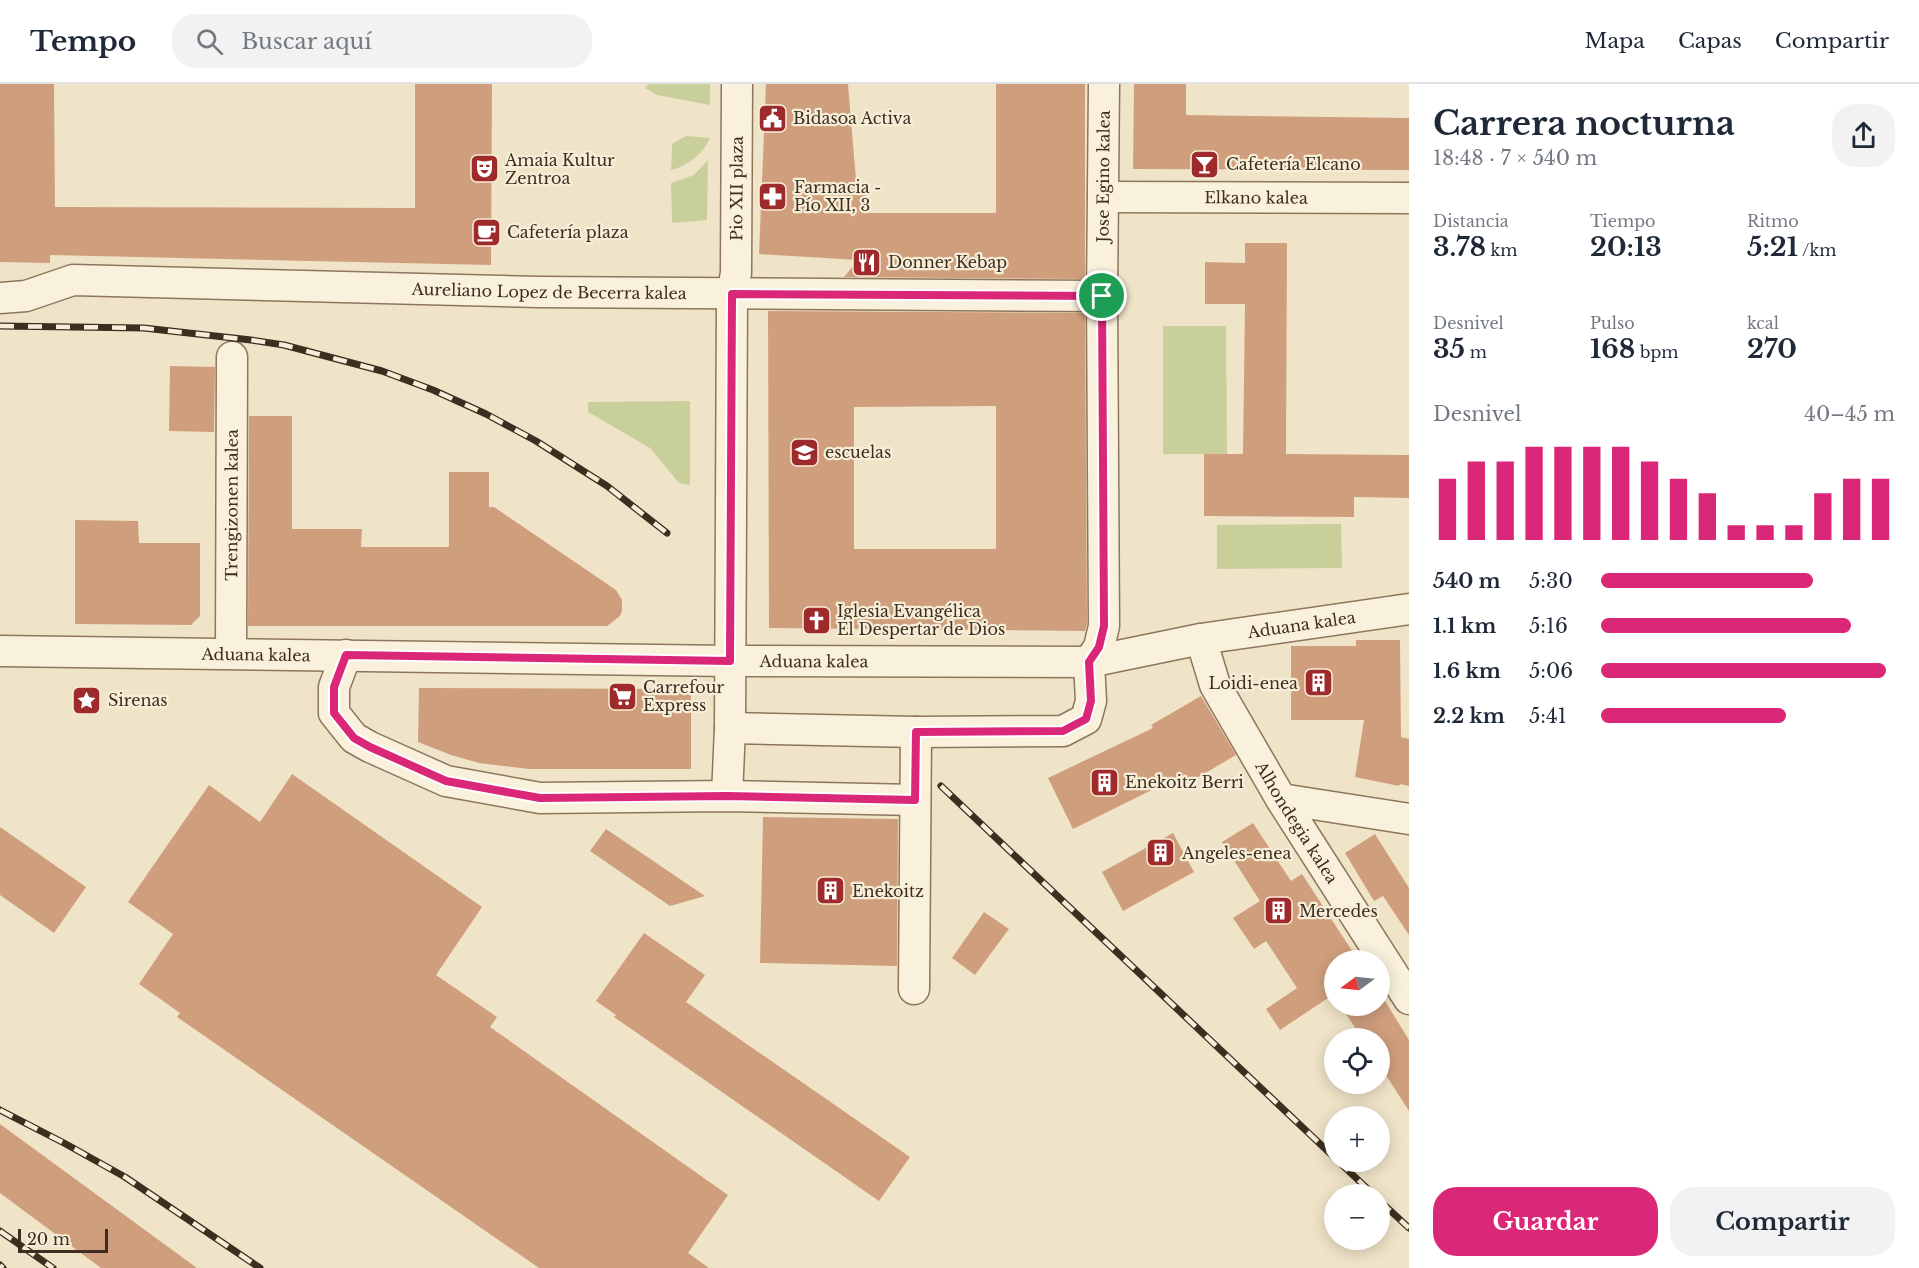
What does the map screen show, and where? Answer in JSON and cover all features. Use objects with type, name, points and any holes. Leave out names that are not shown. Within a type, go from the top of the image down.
[{"type":"street","name":"Pio XII plaza","points":[[727,796],[730,728],[732,294],[736,273],[737,84]]},
{"type":"street","name":"Jose Egino kalea","points":[[1089,662],[1099,647],[1104,626],[1102,296],[1104,84]]},
{"type":"street","name":"Elkano kalea","points":[[1103,197],[1409,198]]},
{"type":"street","name":"Aureliano Lopez de Becerra kalea","points":[[0,298],[26,296],[74,280],[538,292],[1102,296]]},
{"type":"street","name":"Trengizonen kalea","points":[[231,653],[232,357]]},
{"type":"street","name":"Aduana kalea","points":[[0,651],[730,661],[1089,662],[1201,639],[1409,609]]},
{"type":"street","name":"Alhondegia kalea","points":[[1201,639],[1215,685],[1281,799],[1409,999]]},
{"type":"street","points":[[346,655],[334,687],[334,713],[347,730],[354,738],[370,747],[446,781],[540,798],[727,796],[915,800]]},
{"type":"street","points":[[730,728],[916,732],[1063,731],[1086,719],[1091,701],[1089,662]]},
{"type":"street","points":[[914,989],[916,732]]},
{"type":"street","points":[[1281,799],[1409,819]]},
{"type":"green space","points":[[649,84],[710,84],[710,105],[657,95],[645,88]]},
{"type":"green space","points":[[686,136],[710,138],[694,158],[683,166],[671,170],[672,144]]},
{"type":"green space","points":[[708,160],[707,220],[672,223],[671,183],[694,175]]},
{"type":"green space","points":[[1163,326],[1226,326],[1227,454],[1163,454]]},
{"type":"green space","points":[[690,401],[690,485],[679,483],[650,448],[588,412],[588,402]]},
{"type":"green space","points":[[1341,524],[1342,568],[1217,569],[1217,525]]},
{"type":"building","points":[[0,84],[54,84],[55,207],[415,208],[415,84],[492,84],[491,265],[50,255],[50,263],[0,262]]},
{"type":"building","points":[[766,84],[848,84],[856,180],[866,185],[866,213],[996,213],[996,84],[1085,84],[1085,279],[844,277],[858,260],[759,254]]},
{"type":"building","points":[[1134,84],[1186,84],[1186,115],[1409,118],[1409,170],[1133,169]]},
{"type":"building","points":[[1245,243],[1287,243],[1286,454],[1409,455],[1409,498],[1354,497],[1354,517],[1204,516],[1204,454],[1243,454],[1245,304],[1205,304],[1205,262],[1245,263]]},
{"type":"building","points":[[768,311],[1085,313],[1087,624],[1085,631],[769,628]],"holes":[[[996,406],[996,549],[854,549],[854,407]]]},
{"type":"building","points":[[170,366],[215,367],[214,432],[169,431]]},
{"type":"building","points":[[249,416],[292,416],[292,529],[362,529],[361,547],[449,547],[449,472],[489,472],[489,507],[494,507],[616,590],[622,600],[620,616],[607,626],[248,626]]},
{"type":"building","points":[[75,520],[138,521],[139,543],[200,543],[200,616],[191,625],[75,624]]},
{"type":"building","points":[[1356,640],[1400,640],[1401,737],[1409,739],[1409,786],[1355,777],[1364,720],[1291,720],[1291,646],[1356,646]]},
{"type":"building","points":[[419,688],[691,689],[691,769],[529,769],[479,763],[451,755],[418,742]]},
{"type":"building","points":[[1201,696],[1236,755],[1185,785],[1180,776],[1073,829],[1048,778],[1153,728],[1151,725]]},
{"type":"building","points":[[292,774],[482,907],[436,975],[497,1017],[490,1027],[728,1195],[688,1253],[709,1268],[539,1268],[177,1017],[180,1013],[139,984],[173,934],[128,902],[209,785],[260,822]]},
{"type":"building","name":"Enekoitz","points":[[763,817],[898,819],[897,966],[760,963]]},
{"type":"building","points":[[1253,823],[1291,881],[1302,874],[1351,950],[1324,950],[1324,1001],[1280,1030],[1266,1009],[1297,988],[1266,941],[1254,949],[1233,918],[1260,901],[1222,842]]},
{"type":"building","points":[[0,827],[86,887],[54,933],[0,895]]},
{"type":"building","points":[[606,829],[705,896],[670,906],[590,851]]},
{"type":"building","name":"Angeles-enea","points":[[1173,833],[1194,872],[1123,911],[1102,872]]},
{"type":"building","points":[[1375,834],[1409,888],[1409,935],[1383,896],[1374,901],[1345,853]]},
{"type":"building","points":[[984,912],[1009,929],[975,975],[952,958]]},
{"type":"building","points":[[644,933],[705,975],[686,1002],[910,1157],[879,1201],[614,1017],[616,1015],[596,1001]]},
{"type":"building","points":[[1390,1009],[1409,1040],[1409,1111],[1390,1082],[1390,1028],[1355,1028],[1347,1016],[1390,1016]]},
{"type":"building","points":[[0,1124],[197,1268],[101,1268],[0,1193]]},
{"type":"railway","points":[[0,326],[144,328],[251,340],[284,345],[382,371],[433,390],[486,414],[536,441],[607,486],[667,533]]},
{"type":"railway","points":[[941,786],[1324,1148]]},
{"type":"railway","points":[[0,1110],[125,1177],[260,1268]]},
{"type":"railway","points":[[1350,1172],[1362,1184]]},
{"type":"railway","points":[[1390,1210],[1409,1228]]},
{"type":"railway","points":[[0,1231],[53,1268]]},
{"type":"railway","points":[[0,1265],[3,1268]]},
{"type":"place","name":"Bidasoa Activa","points":[[772,118]]},
{"type":"place","name":"Cafetería Elcano","points":[[1205,164]]},
{"type":"place","name":"Amaia Kultur Zentroa","points":[[484,169]]},
{"type":"place","name":"Farmacia - Pío XII, 3","points":[[773,196]]},
{"type":"place","name":"Cafetería plaza","points":[[486,232]]},
{"type":"place","name":"Donner Kebap","points":[[867,262]]},
{"type":"place","name":"escuelas","points":[[804,452]]},
{"type":"place","name":"Iglesia Evangélica El Despertar de Dios","points":[[816,620]]},
{"type":"place","name":"Loidi-enea","points":[[1319,683]]},
{"type":"place","name":"Carrefour Express","points":[[622,696]]},
{"type":"place","name":"Sirenas","points":[[87,700]]},
{"type":"place","name":"Enekoitz Berri","points":[[1104,782]]},
{"type":"place","name":"Angeles-enea","points":[[1161,853]]},
{"type":"place","name":"Enekoitz","points":[[831,891]]},
{"type":"place","name":"Mercedes","points":[[1278,911]]},
{"type":"route","points":[[732,294],[1102,296],[1104,626],[1099,647],[1089,662],[1091,701],[1086,719],[1063,731],[916,732],[915,800],[727,796],[540,798],[446,781],[354,738],[334,713],[334,687],[346,655],[730,661],[732,294]]}]
